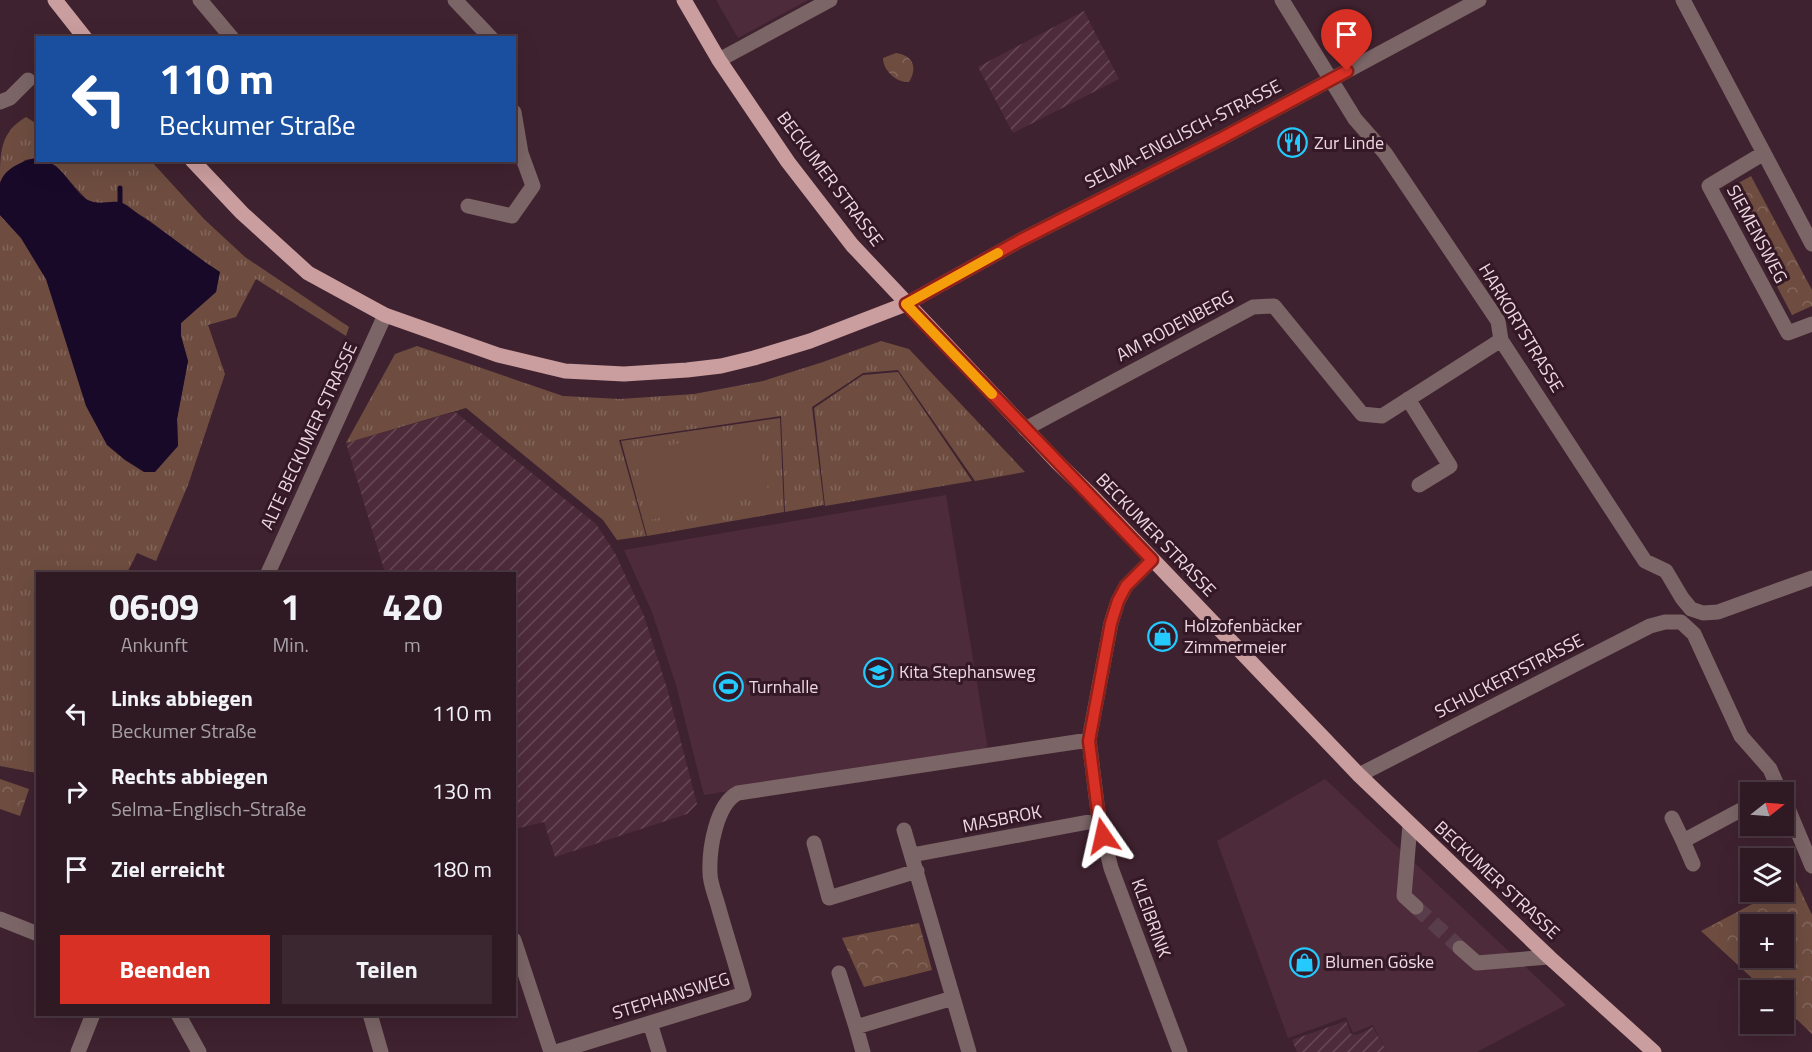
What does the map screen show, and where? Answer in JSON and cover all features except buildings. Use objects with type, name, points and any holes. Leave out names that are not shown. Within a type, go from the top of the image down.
[{"type":"main road","points":[[55,0],[84,36]]},
{"type":"main road","name":"BECKUMER STRASSE","points":[[684,0],[719,60],[795,171],[852,245],[906,304],[1359,775],[1549,957],[1654,1052]]},
{"type":"main road","points":[[194,162],[242,213],[308,273],[385,315],[498,355],[565,371],[624,374],[721,366],[810,341],[906,304]]},
{"type":"street","points":[[200,0],[230,36]]},
{"type":"street","points":[[455,0],[489,36]]},
{"type":"street","points":[[719,60],[830,0]]},
{"type":"street","name":"HARKORTSTRASSE","points":[[1282,0],[1355,119],[1385,153],[1498,321],[1501,340],[1645,561],[1666,571],[1691,609],[1703,613],[1718,612],[1812,579]]},
{"type":"street","name":"SELMA-ENGLISCH-STRASSE","points":[[906,304],[1019,241],[1331,80],[1479,0]]},
{"type":"street","points":[[1683,0],[1812,244]]},
{"type":"street","points":[[0,102],[10,98],[27,80]]},
{"type":"street","points":[[468,206],[512,216],[533,186],[521,153],[516,124]]},
{"type":"street","name":"SIEMENSWEG","points":[[1764,153],[1709,186],[1788,333],[1812,324]]},
{"type":"street","name":"AM RODENBERG","points":[[1025,429],[1253,307],[1274,306],[1362,414],[1382,416],[1501,340]]},
{"type":"street","name":"ALTE BECKUMER STRASSE","points":[[268,572],[385,315]]},
{"type":"street","points":[[1408,399],[1450,466],[1419,485]]},
{"type":"street","name":"KLEIBRINK","points":[[1152,560],[1126,586],[1118,601],[1111,623],[1089,741],[1099,820],[1111,868],[1180,1052]]},
{"type":"street","name":"SCHUCKERTSTRASSE","points":[[1359,775],[1650,626],[1665,622],[1680,622],[1694,634],[1741,736],[1770,769],[1775,782]]},
{"type":"street","name":"STEPHANSWEG","points":[[556,1052],[744,994],[710,875],[714,836],[724,803],[730,797],[738,793],[1089,741]]},
{"type":"street","points":[[1683,841],[1740,810]]},
{"type":"street","points":[[1672,818],[1694,864]]},
{"type":"street","name":"MASBROK","points":[[912,855],[1099,820]]},
{"type":"street","points":[[1410,825],[1404,896],[1416,907]]},
{"type":"street","points":[[1794,825],[1812,866]]},
{"type":"street","points":[[904,830],[969,1052]]},
{"type":"street","points":[[814,843],[829,898],[917,871]]},
{"type":"street","points":[[0,920],[36,933]]},
{"type":"street","points":[[516,946],[551,1052]]},
{"type":"street","points":[[1460,948],[1477,963],[1549,957]]},
{"type":"street","points":[[839,973],[863,1052]]},
{"type":"street","points":[[856,1027],[953,998]]},
{"type":"street","points":[[78,1052],[92,1016]]},
{"type":"street","points":[[180,1016],[199,1052]]},
{"type":"street","points":[[371,1016],[381,1052]]},
{"type":"street","points":[[650,1023],[659,1052]]},
{"type":"shaded area","points":[[716,0],[808,0],[738,38]]},
{"type":"shaded area","points":[[1084,11],[1119,79],[1013,133],[978,67]]},
{"type":"shaded area","points":[[36,158],[36,162],[53,164],[80,194],[90,201],[124,204],[220,272],[216,292],[181,323],[181,336],[188,361],[177,419],[178,446],[155,472],[144,472],[107,445],[86,406],[46,279],[21,238],[0,215],[2,179],[9,170]]},
{"type":"shaded area","points":[[455,412],[596,524],[615,553],[644,616],[667,688],[697,804],[687,814],[555,857],[544,822],[516,829],[516,572],[385,572],[346,443]]},
{"type":"shaded area","points":[[946,495],[988,750],[704,795],[676,685],[652,612],[624,550]]},
{"type":"shaded area","points":[[1325,779],[1566,1005],[1477,1052],[1387,1052],[1373,1025],[1353,1033],[1346,1017],[1288,1038],[1217,841]]},
{"type":"shaded area","points":[[1346,1021],[1351,1034],[1357,1035],[1373,1027],[1387,1052],[1297,1052],[1292,1040]]},
{"type":"green space","points":[[896,53],[906,56],[912,63],[913,72],[909,82],[895,78],[885,67],[883,58]]},
{"type":"green space","points":[[26,117],[36,123],[36,158],[25,160],[0,182],[3,144],[17,123]]},
{"type":"green space","points":[[46,162],[152,162],[204,219],[245,257],[349,327],[346,336],[256,279],[236,317],[208,325],[225,374],[188,485],[156,561],[137,553],[128,572],[36,572],[36,773],[0,766],[0,215],[21,238],[46,279],[67,340],[178,446],[177,419],[188,361],[181,336],[181,323],[216,292],[219,272],[150,221],[121,203],[103,204],[87,200],[56,166]]},
{"type":"green space","points":[[1751,176],[1812,290],[1812,306],[1792,315],[1726,190]]},
{"type":"green space","points":[[881,341],[909,349],[1025,472],[975,481],[898,370],[863,373],[812,407],[824,505],[785,512],[781,416],[619,440],[646,536],[617,540],[603,520],[466,408],[346,443],[395,354],[417,346],[563,396],[620,399],[694,394],[763,381]]},
{"type":"green space","points":[[898,372],[972,481],[825,506],[814,408],[863,375]]},
{"type":"green space","points":[[780,418],[784,512],[647,536],[621,441]]},
{"type":"green space","points":[[754,427],[769,494],[650,520],[635,453]]},
{"type":"green space","points":[[0,779],[29,789],[20,816],[0,809]]},
{"type":"green space","points":[[1796,881],[1812,915],[1812,1034],[1794,1017],[1794,980],[1754,980],[1741,968],[1794,968],[1794,914],[1740,914],[1740,967],[1701,931],[1756,902],[1794,902],[1794,882]]},
{"type":"green space","points":[[919,923],[932,970],[864,987],[842,938]]},
{"type":"waterway","points":[[120,188],[120,208]]},
{"type":"tunnel","points":[[1416,907],[1460,948]]},
{"type":"slow traffic","points":[[992,394],[906,304],[998,253]]},
{"type":"place","name":"Zur Linde","points":[[1293,143]]},
{"type":"place","name":"Holzofenbäcker Zimmermeier","points":[[1163,636]]},
{"type":"place","name":"Kita Stephansweg","points":[[878,672]]},
{"type":"place","name":"Turnhalle","points":[[728,687]]},
{"type":"place","name":"Blumen Göske","points":[[1304,962]]},
{"type":"route","points":[[1103,836],[1089,741],[1111,623],[1118,601],[1126,586],[1152,560],[906,304],[1019,241],[1222,138],[1347,71]]}]
